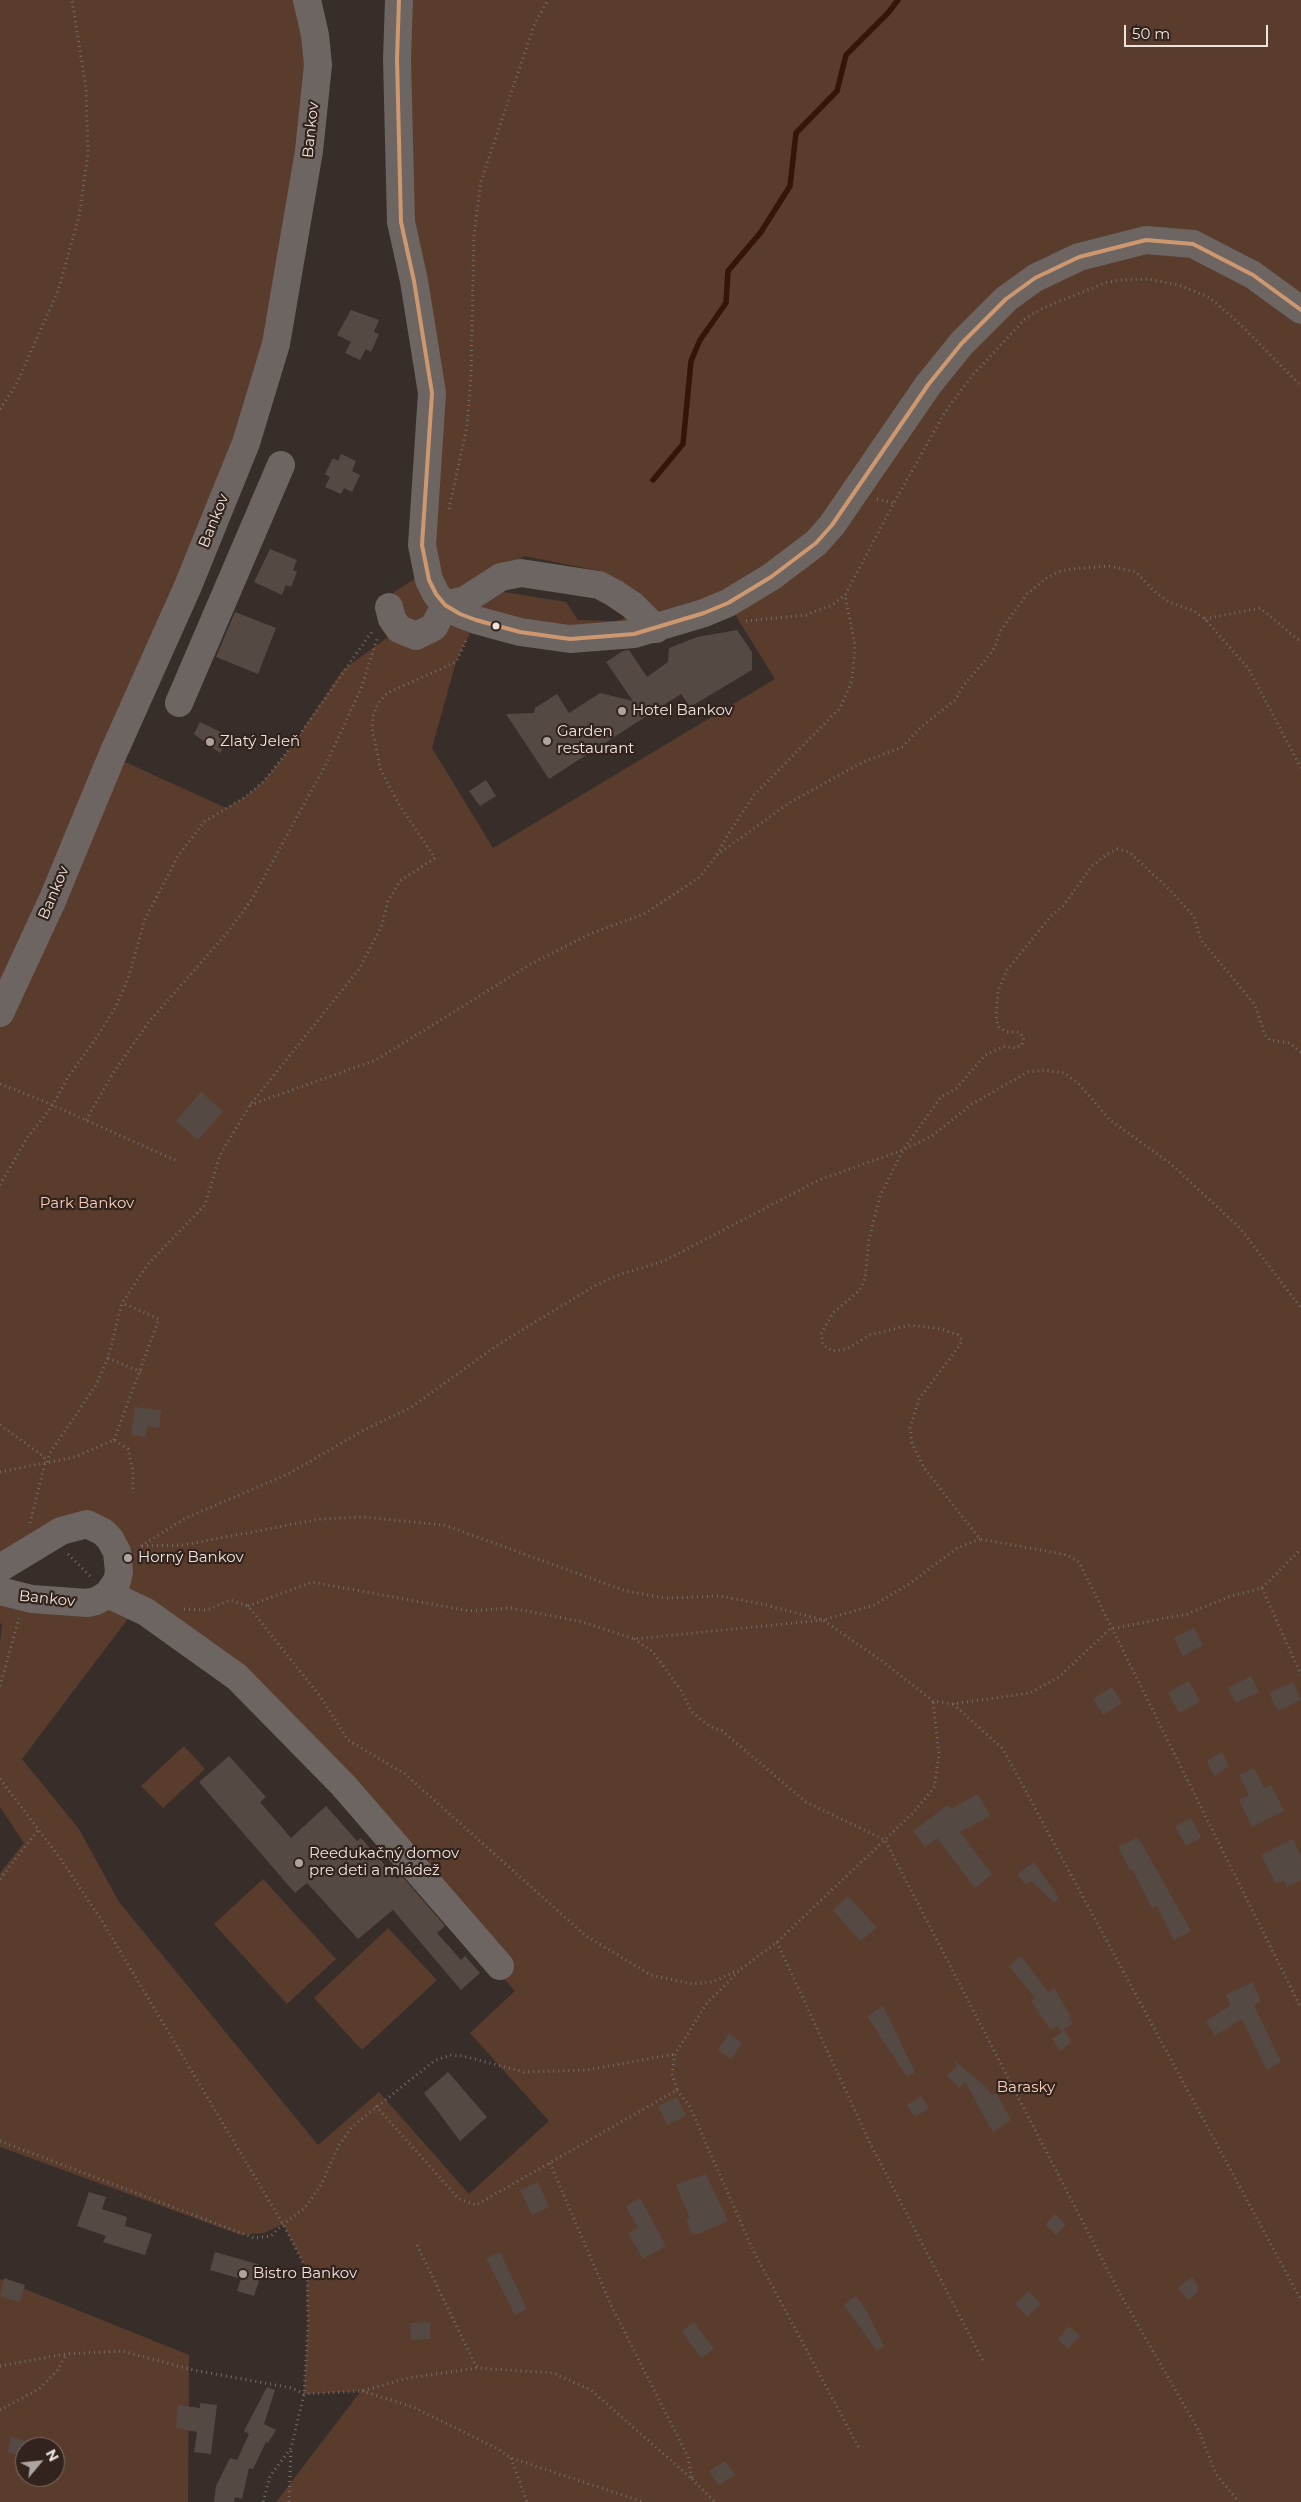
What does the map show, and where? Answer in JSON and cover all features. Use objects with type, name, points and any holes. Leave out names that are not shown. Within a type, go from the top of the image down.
[{"type":"street","name":"Bankov","points":[[0,1013],[52,901],[112,756],[188,586],[246,443],[276,344],[309,151],[318,65],[315,35],[306,0]]},
{"type":"street","points":[[399,0],[397,59],[402,222],[414,281],[432,393],[422,545],[429,580],[436,594],[445,605],[460,614],[476,620],[520,632],[570,640],[614,637],[656,629],[728,603],[795,561],[816,543],[832,525],[928,385],[962,343],[1006,299],[1035,278],[1057,266],[1095,253],[1146,240],[1193,244],[1253,275],[1301,310]]},
{"type":"street","points":[[179,703],[282,465]]},
{"type":"street","points":[[390,613],[399,629],[416,636],[426,633],[434,627],[445,605],[465,600],[502,577],[521,573],[598,585],[632,605],[656,629]]},
{"type":"street","points":[[188,586],[200,655]]},
{"type":"street","points":[[0,1568],[69,1527],[87,1524],[104,1532],[129,1549],[117,1581],[108,1594],[146,1612],[237,1677],[343,1785],[500,1966]]},
{"type":"street","name":"Bankov","points":[[7,1594],[79,1603],[96,1601],[108,1594]]},
{"type":"path","points":[[0,410],[16,385],[58,291],[79,217],[88,154],[86,88],[72,0]]},
{"type":"path","points":[[448,515],[467,426],[471,375],[474,235],[482,180],[535,22],[548,0]]},
{"type":"path","points":[[765,619],[814,612],[832,605],[845,595],[945,412],[971,377],[1025,319],[1043,308],[1105,283],[1119,280],[1148,279],[1182,286],[1210,298],[1240,324],[1301,386]]},
{"type":"path","points":[[716,856],[789,803],[860,763],[902,747],[921,728],[955,700],[963,686],[993,651],[1001,630],[1027,594],[1061,571],[1109,566],[1136,572],[1153,590],[1169,602],[1194,611],[1205,619],[1248,668],[1301,768]]},
{"type":"path","points":[[250,1105],[376,1060],[531,964],[592,933],[644,914],[700,877],[716,856],[728,833],[754,795],[840,708],[852,681],[856,645],[845,595]]},
{"type":"path","points":[[1205,619],[1260,608],[1301,642]]},
{"type":"path","points":[[0,1185],[27,1138],[53,1105],[68,1077],[97,1037],[114,1008],[128,980],[145,918],[178,856],[204,822],[245,797],[264,781],[291,747],[343,670],[390,613]]},
{"type":"path","points":[[86,1120],[112,1076],[148,1023],[227,933],[252,899],[325,766],[361,689],[375,643],[390,613]]},
{"type":"path","points":[[24,1553],[50,1452],[96,1385],[108,1358],[122,1303],[148,1264],[205,1205],[220,1155],[250,1105],[360,969],[382,926],[388,901],[400,881],[435,858],[400,806],[381,771],[372,729],[373,716],[378,703],[387,694],[456,662],[476,620]]},
{"type":"path","points":[[980,1538],[924,1468],[912,1443],[910,1428],[919,1399],[960,1345],[962,1340],[958,1334],[942,1329],[910,1325],[870,1335],[847,1349],[832,1351],[823,1345],[821,1334],[833,1313],[860,1290],[865,1279],[869,1239],[880,1196],[903,1150],[941,1097],[957,1088],[985,1056],[1004,1046],[1015,1048],[1022,1045],[1024,1038],[1019,1032],[1007,1032],[999,1027],[996,1019],[998,990],[1006,970],[1051,916],[1063,906],[1092,866],[1117,849],[1129,852],[1172,891],[1194,917],[1201,940],[1255,1005],[1265,1035],[1270,1040],[1289,1044],[1301,1052]]},
{"type":"path","points":[[129,1549],[186,1518],[290,1473],[364,1430],[410,1408],[499,1344],[596,1285],[621,1274],[664,1261],[819,1180],[903,1150],[932,1136],[972,1104],[1028,1072],[1044,1070],[1064,1073],[1078,1082],[1110,1120],[1171,1164],[1240,1228],[1301,1308]]},
{"type":"path","points":[[0,1084],[53,1105],[177,1161]]},
{"type":"path","points":[[0,1472],[75,1457],[114,1440],[141,1372],[159,1319],[122,1303]]},
{"type":"path","points":[[108,1358],[141,1372]]},
{"type":"path","points":[[0,1425],[43,1456],[46,1463]]},
{"type":"path","points":[[114,1440],[128,1449],[133,1471],[133,1493]]},
{"type":"path","points":[[129,1549],[183,1545],[321,1519],[363,1517],[444,1525],[626,1591],[665,1598],[720,1596],[762,1604],[823,1620],[882,1660],[933,1701],[953,1704],[1030,1693],[1059,1677],[1110,1629],[1187,1614],[1230,1596],[1262,1588],[1301,1549]]},
{"type":"path","points":[[51,1537],[108,1594]]},
{"type":"path","points":[[634,1639],[823,1620],[874,1604],[909,1584],[957,1548],[980,1538],[1067,1555],[1079,1562],[1110,1629],[1301,2008]]},
{"type":"path","points":[[248,1606],[312,1582],[469,1611],[511,1608],[583,1622],[634,1639],[653,1652],[682,1692],[691,1711],[710,1726],[722,1731],[806,1802],[885,1840],[1119,2292],[1199,2431],[1216,2474],[1239,2502]]},
{"type":"path","points":[[1262,1588],[1301,1675]]},
{"type":"path","points":[[0,1686],[19,1617],[7,1594]]},
{"type":"path","points":[[176,1607],[207,1610],[230,1600],[248,1606],[320,1696],[348,1740],[405,1774],[586,1936],[651,1975],[692,1984],[713,1982],[741,1969]]},
{"type":"path","points":[[860,2450],[754,2250],[690,2107],[677,2090],[672,2074],[675,2054],[707,2003],[741,1969],[777,1942],[885,1840],[912,1814],[934,1788],[940,1755],[933,1701]]},
{"type":"path","points":[[953,1704],[1003,1749],[1301,2300]]},
{"type":"path","points":[[0,1779],[102,1920],[283,2224],[307,2270],[308,2325],[304,2394],[291,2448],[289,2502]]},
{"type":"path","points":[[0,1879],[38,1830]]},
{"type":"path","points":[[777,1942],[870,2143],[984,2363]]},
{"type":"path","points":[[0,2140],[254,2238],[271,2236],[283,2224],[305,2208],[321,2185],[344,2138],[353,2126],[434,2061],[450,2055],[463,2056],[524,2072],[587,2070],[675,2054]]},
{"type":"path","points":[[376,2106],[459,2199],[476,2205],[677,2090]]},
{"type":"path","points":[[550,2163],[611,2305],[688,2457],[692,2479]]},
{"type":"path","points":[[417,2245],[477,2368]]},
{"type":"path","points":[[0,2366],[66,2354],[122,2351],[192,2370],[292,2388],[304,2394],[362,2390],[408,2378],[477,2368],[553,2373],[591,2390],[692,2479],[715,2502]]},
{"type":"path","points":[[0,2410],[39,2389],[57,2371],[66,2354]]},
{"type":"path","points":[[362,2390],[413,2407],[496,2448],[511,2458],[643,2502]]},
{"type":"path","points":[[263,2502],[270,2476],[291,2448]]},
{"type":"path","points":[[511,2458],[526,2502]]},
{"type":"green space","points":[[0,0],[307,0],[315,35],[276,345],[112,756],[226,808],[245,797],[264,781],[291,747],[343,670],[399,629],[389,607],[394,592],[416,578],[432,393],[414,281],[399,0],[1301,0],[1301,2502],[276,2502],[361,2391],[304,2394],[308,2325],[307,2270],[283,2224],[264,2233],[241,2235],[0,2147],[0,1873],[24,1843],[0,1807],[0,1643],[2,1624],[0,1623],[0,1591],[13,1596],[113,1588],[95,1527],[0,1568]],"holes":[[[524,556],[600,571],[646,612],[615,621],[578,620],[566,602],[498,591],[463,592]],[[728,603],[775,679],[493,848],[432,748],[456,662],[476,621],[634,634]],[[130,1616],[231,1681],[299,1752],[515,1991],[470,2033],[549,2121],[469,2194],[379,2092],[318,2145],[119,1902],[79,1829],[22,1759]]]},
{"type":"green space","points":[[184,1746],[205,1769],[163,1808],[141,1786]]},
{"type":"green space","points":[[263,1879],[336,1959],[287,2004],[214,1924]]},
{"type":"green space","points":[[388,1928],[437,1980],[362,2050],[314,1998]]},
{"type":"green space","points":[[0,2279],[189,2355],[188,2502],[0,2502]]},
{"type":"building","points":[[351,310],[379,320],[374,332],[379,334],[371,352],[366,349],[360,360],[345,353],[351,342],[337,335]]},
{"type":"building","points":[[341,454],[356,461],[352,471],[360,475],[352,492],[344,488],[341,494],[325,487],[330,477],[325,474],[333,458],[338,461]]},
{"type":"building","points":[[270,549],[297,560],[293,570],[297,572],[291,587],[286,585],[282,595],[254,582]]},
{"type":"building","points":[[235,612],[276,628],[258,674],[216,657]]},
{"type":"building","points":[[737,630],[752,652],[752,670],[690,707],[681,694],[549,779],[506,714],[534,713],[535,708],[557,694],[569,713],[600,693],[633,701],[606,662],[623,651],[629,650],[647,677],[668,662],[669,648],[697,637]]},
{"type":"building","points":[[200,722],[229,736],[220,753],[194,734]]},
{"type":"building","points":[[486,780],[496,796],[480,806],[469,791]]},
{"type":"building","points":[[201,1092],[223,1111],[198,1140],[176,1121]]},
{"type":"building","points":[[135,1407],[161,1410],[159,1428],[147,1426],[146,1437],[131,1435]]},
{"type":"building","points":[[1194,1628],[1203,1645],[1183,1656],[1174,1638]]},
{"type":"building","points":[[1251,1676],[1259,1692],[1236,1703],[1228,1688]]},
{"type":"building","points":[[1189,1681],[1200,1702],[1179,1713],[1168,1692]]},
{"type":"building","points":[[1293,1682],[1301,1700],[1278,1711],[1269,1693]]},
{"type":"building","points":[[1112,1687],[1122,1703],[1103,1715],[1093,1699]]},
{"type":"building","points":[[1222,1752],[1229,1766],[1214,1776],[1207,1761]]},
{"type":"building","name":"Reedukačný domov pre deti a mládež","points":[[229,1756],[266,1797],[260,1802],[291,1838],[326,1806],[357,1841],[361,1838],[397,1879],[401,1875],[445,1926],[437,1933],[461,1960],[465,1956],[480,1973],[461,1990],[393,1910],[358,1939],[307,1883],[295,1893],[199,1782]]},
{"type":"building","points":[[1254,1768],[1264,1788],[1271,1785],[1284,1811],[1252,1827],[1239,1800],[1249,1795],[1239,1775]]},
{"type":"building","points":[[978,1794],[990,1816],[960,1832],[992,1874],[975,1888],[937,1838],[925,1847],[913,1831],[948,1805],[951,1809]]},
{"type":"building","points":[[1191,1818],[1201,1838],[1186,1846],[1175,1826]]},
{"type":"building","points":[[1138,1837],[1191,1931],[1174,1940],[1157,1906],[1152,1908],[1132,1869],[1130,1870],[1118,1847]]},
{"type":"building","points":[[1293,1839],[1301,1856],[1301,1880],[1287,1887],[1284,1880],[1276,1884],[1261,1855]]},
{"type":"building","points":[[1034,1862],[1059,1898],[1054,1903],[1031,1881],[1026,1885],[1017,1874]]},
{"type":"building","points":[[848,1896],[877,1928],[860,1941],[833,1910]]},
{"type":"building","points":[[1021,1956],[1049,1993],[1054,1988],[1071,2017],[1069,2018],[1073,2023],[1062,2031],[1064,2030],[1072,2042],[1060,2051],[1052,2039],[1062,2032],[1057,2026],[1051,2030],[1031,2001],[1035,1998],[1009,1966]]},
{"type":"building","points":[[1252,1982],[1261,2001],[1254,2005],[1281,2062],[1267,2070],[1242,2019],[1215,2036],[1206,2021],[1231,2005],[1226,1995]]},
{"type":"building","points":[[883,2006],[915,2072],[907,2077],[867,2016]]},
{"type":"building","points":[[729,2033],[742,2043],[731,2059],[718,2050]]},
{"type":"building","points":[[955,2061],[988,2089],[992,2095],[996,2093],[1011,2120],[993,2132],[965,2082],[959,2088],[947,2075],[957,2067]]},
{"type":"building","points":[[448,2072],[487,2117],[460,2141],[424,2093]]},
{"type":"building","points":[[921,2096],[929,2108],[915,2117],[907,2105]]},
{"type":"building","points":[[677,2097],[686,2116],[667,2125],[658,2106]]},
{"type":"building","points":[[706,2174],[728,2221],[698,2234],[692,2234],[686,2220],[690,2218],[676,2185]]},
{"type":"building","points":[[538,2182],[549,2207],[532,2215],[520,2190]]},
{"type":"building","points":[[89,2192],[106,2197],[102,2209],[127,2217],[125,2226],[152,2234],[145,2255],[103,2242],[106,2236],[77,2226]]},
{"type":"building","points":[[640,2198],[666,2246],[643,2259],[628,2233],[638,2228],[626,2206]]},
{"type":"building","points":[[1055,2214],[1066,2224],[1056,2235],[1045,2225]]},
{"type":"building","name":"Bistro Bankov","points":[[215,2252],[264,2266],[254,2296],[237,2291],[241,2279],[210,2270]]},
{"type":"building","points":[[500,2252],[527,2309],[515,2315],[486,2258]]},
{"type":"building","points":[[1192,2277],[1198,2286],[1198,2292],[1188,2300],[1178,2288]]},
{"type":"building","points":[[4,2278],[25,2285],[20,2302],[0,2296]]},
{"type":"building","points":[[1029,2291],[1041,2304],[1027,2317],[1015,2304]]},
{"type":"building","points":[[856,2296],[866,2310],[884,2346],[877,2351],[844,2305]]},
{"type":"building","points":[[430,2322],[430,2339],[411,2340],[410,2323]]},
{"type":"building","points":[[694,2322],[714,2349],[701,2358],[682,2331]]},
{"type":"building","points":[[1069,2326],[1080,2336],[1068,2349],[1058,2339]]},
{"type":"building","points":[[267,2387],[275,2390],[264,2424],[276,2430],[268,2443],[266,2442],[253,2469],[249,2468],[242,2499],[235,2497],[234,2502],[214,2502],[216,2486],[230,2458],[237,2460],[249,2434],[244,2431]]},
{"type":"building","points":[[200,2403],[217,2405],[211,2454],[194,2452],[197,2432],[176,2428],[178,2405],[200,2408]]},
{"type":"building","points":[[11,2437],[15,2438],[15,2454],[8,2452]]},
{"type":"building","points":[[725,2461],[735,2475],[719,2485],[709,2471]]},
{"type":"waterway","points":[[653,480],[683,444],[691,361],[700,340],[726,303],[728,271],[761,232],[790,186],[796,133],[837,91],[846,55],[888,13],[898,0]]},
{"type":"transit line","points":[[399,0],[397,59],[401,222],[414,281],[432,393],[422,545],[429,580],[436,594],[445,605],[460,614],[476,620],[520,632],[570,639],[634,634],[704,613],[728,603],[771,577],[816,543],[832,525],[928,385],[962,343],[1006,299],[1035,278],[1079,257],[1146,240],[1193,244],[1253,275],[1301,310]]},
{"type":"place","name":"Hotel Bankov","points":[[622,711]]},
{"type":"place","name":"Garden restaurant","points":[[547,741]]},
{"type":"place","name":"Zlatý Jeleň","points":[[210,742]]},
{"type":"place","name":"Horný Bankov","points":[[128,1558]]},
{"type":"place","name":"Reedukačný domov pre deti a mládež","points":[[299,1863]]},
{"type":"place","name":"Bistro Bankov","points":[[243,2274]]},
{"type":"park label","name":"Park Bankov","points":[[87,1204]]},
{"type":"park label","name":"Barasky","points":[[1026,2088]]}]
